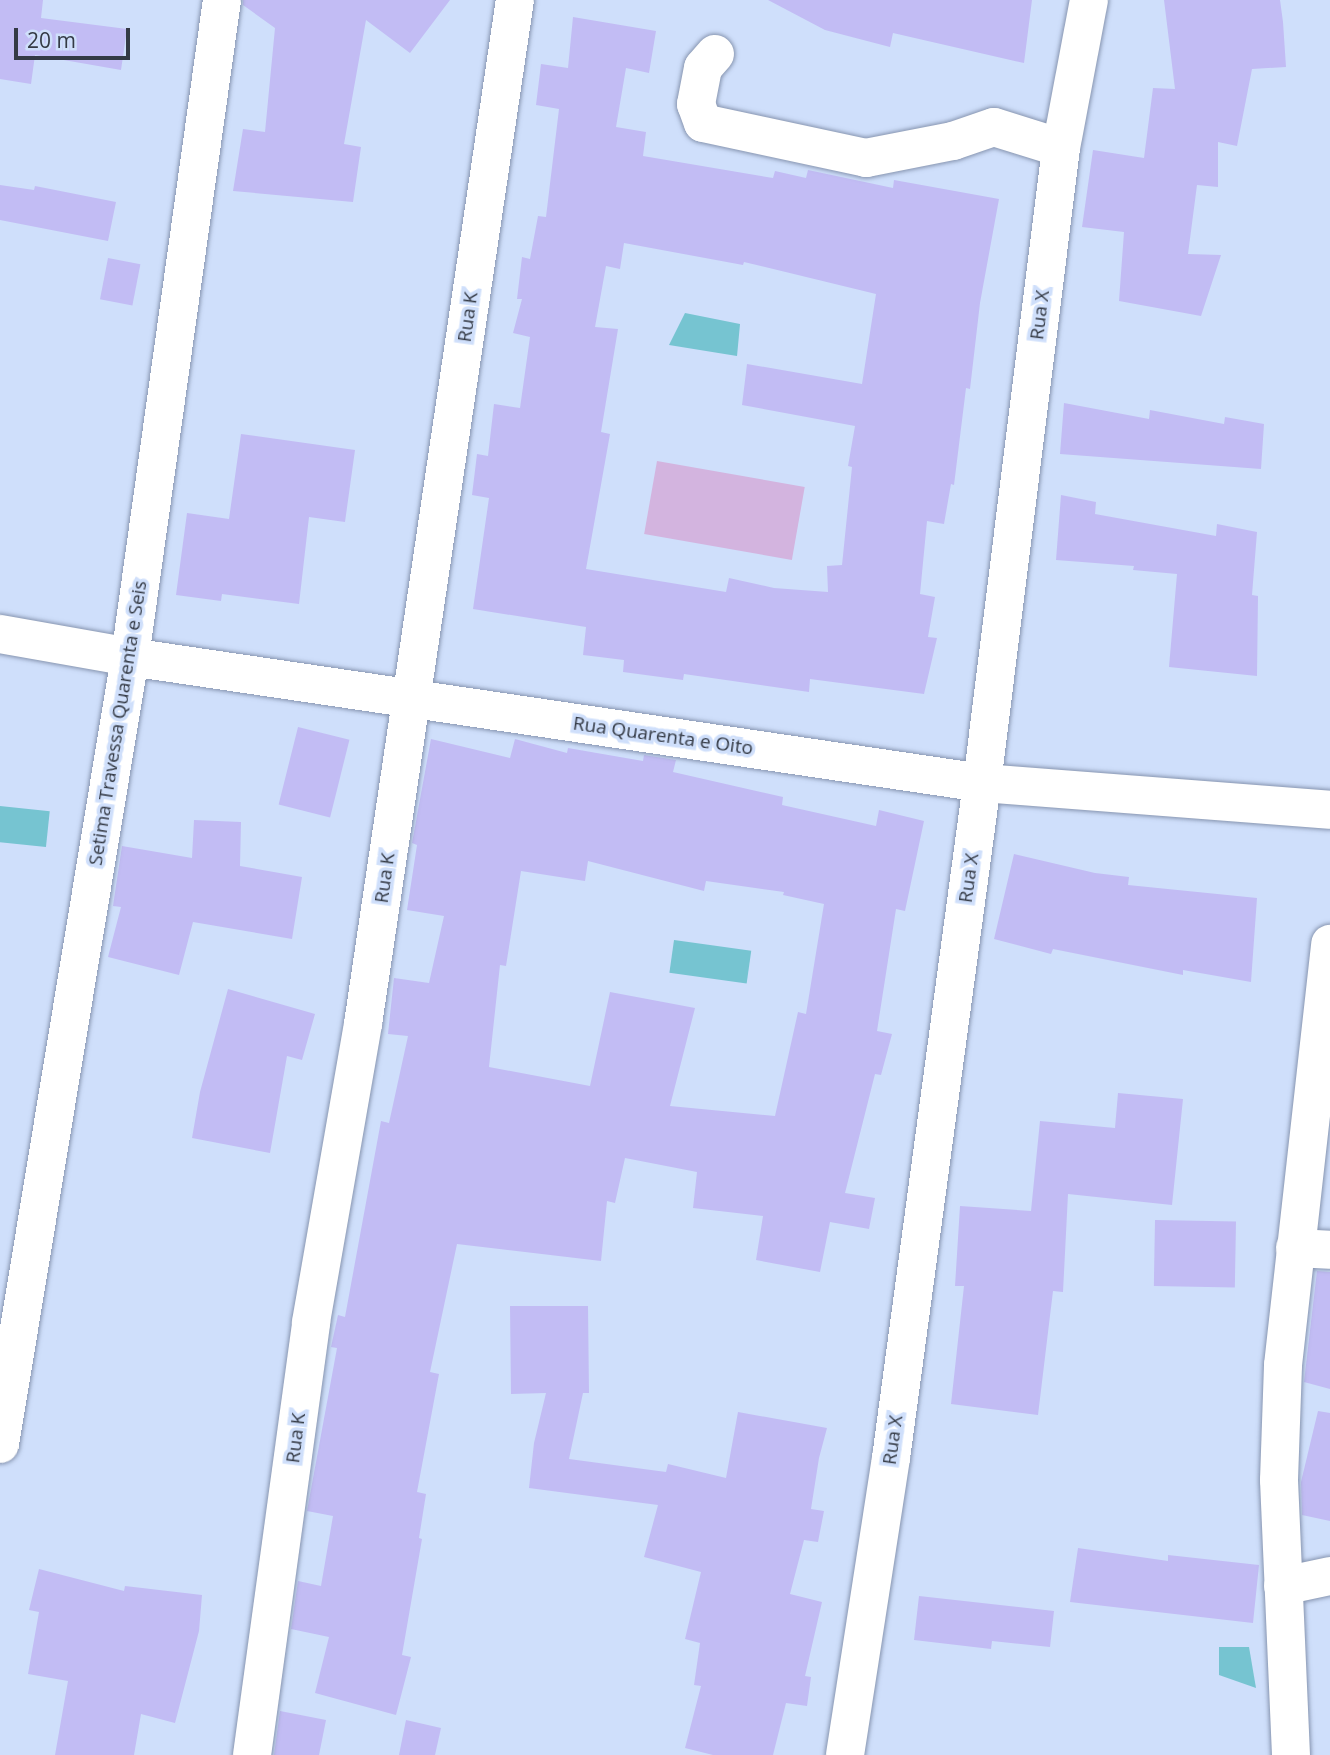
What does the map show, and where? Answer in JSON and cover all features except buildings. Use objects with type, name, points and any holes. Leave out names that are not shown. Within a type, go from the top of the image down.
[{"type":"street","name":"Setima Travessa Quarenta e Seis","points":[[0,1444],[130,657],[222,0]]},
{"type":"street","name":"Rua K","points":[[252,1755],[311,1322],[363,1024],[515,0]]},
{"type":"street","name":"Rua X","points":[[845,1755],[891,1458],[982,783],[1061,148],[1089,0]]},
{"type":"street","points":[[715,54],[703,68],[696,104],[703,124],[866,158],[953,141],[993,127],[1061,148]]},
{"type":"street","name":"Rua Quarenta e Oito","points":[[0,634],[130,657],[982,783],[1330,810]]},
{"type":"street","points":[[1291,1755],[1279,1480],[1283,1365],[1312,1249],[1330,944]]},
{"type":"street","points":[[1283,1586],[1330,1576]]},
{"type":"shaded area","points":[[685,313],[740,324],[737,356],[669,345]]},
{"type":"shaded area","points":[[657,461],[805,487],[792,560],[644,534]]},
{"type":"shaded area","points":[[0,806],[50,811],[46,847],[0,842]]},
{"type":"shaded area","points":[[674,940],[751,951],[747,984],[669,973]]},
{"type":"shaded area","points":[[1219,1647],[1249,1647],[1256,1688],[1219,1675]]}]
